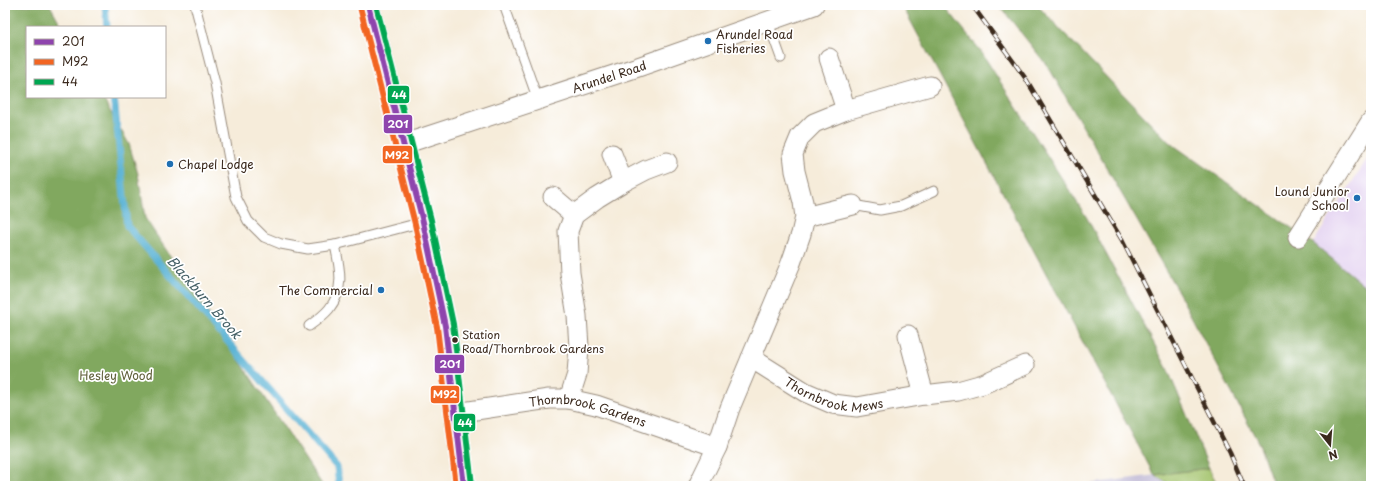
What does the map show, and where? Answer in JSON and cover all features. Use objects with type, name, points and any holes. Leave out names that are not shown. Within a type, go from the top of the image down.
[{"type":"main road","points":[[368,5],[423,222],[448,344],[464,486]]},
{"type":"street","name":"Arundel Road","points":[[404,144],[768,22],[788,9],[814,5]]},
{"type":"street","points":[[829,58],[846,110]]},
{"type":"street","points":[[698,486],[717,447],[730,408],[791,263],[801,234],[805,217],[803,202],[795,171],[793,154],[800,137],[814,124],[846,110],[930,86]]},
{"type":"street","points":[[1298,237],[1371,121]]},
{"type":"street","points":[[612,154],[623,182]]},
{"type":"street","points":[[569,399],[577,374],[579,347],[577,316],[570,273],[568,231],[574,215],[597,198],[623,182],[646,170],[667,162]]},
{"type":"street","points":[[553,197],[574,215]]},
{"type":"street","points":[[805,217],[853,205]]},
{"type":"street","points":[[908,336],[924,395]]},
{"type":"street","name":"Thornbrook Mews","points":[[751,358],[805,392],[833,404],[857,407],[924,395],[958,391],[983,384],[1025,364]]},
{"type":"street","name":"Thornbrook Gardens","points":[[456,413],[548,399],[569,399],[596,405],[717,447]]},
{"type":"lane","points":[[195,5],[215,82],[236,198],[248,221],[264,237],[281,244],[308,249],[335,245],[423,222]]},
{"type":"lane","points":[[504,5],[538,100]]},
{"type":"lane","points":[[768,22],[781,58]]},
{"type":"lane","points":[[853,205],[880,210],[901,206],[934,191]]},
{"type":"lane","points":[[310,326],[328,310],[338,293],[340,272],[335,245]]},
{"type":"shaded area","name":"Lound Junior School","points":[[1371,153],[1371,291],[1313,243]]},
{"type":"shaded area","points":[[1209,468],[1216,486],[1073,486]]},
{"type":"green space","name":"Hesley Wood","points":[[5,5],[50,5],[61,26],[26,26],[26,98],[103,98],[129,144],[138,174],[145,218],[323,486],[5,486]]},
{"type":"green space","points":[[902,5],[944,5],[980,50],[1087,218],[1167,368],[1209,468],[1154,475]]},
{"type":"green space","points":[[999,5],[1037,5],[1169,142],[1313,243],[1371,291],[1371,486],[1274,486],[1259,444],[1180,295],[1049,68]]},
{"type":"green space","points":[[1209,468],[1218,486],[1172,486],[1154,475]]},
{"type":"waterway","name":"Blackburn Brook","points":[[105,5],[107,26]]},
{"type":"waterway","name":"Blackburn Brook","points":[[114,98],[127,226],[337,467],[339,486]]},
{"type":"railway","points":[[972,5],[1026,79],[1122,240],[1230,453],[1244,486]]},
{"type":"transit line","name":"201","points":[[368,5],[423,222],[445,326],[464,486]]},
{"type":"transit line","name":"44","points":[[376,5],[431,220],[453,324],[472,485]]},
{"type":"transit line","name":"M92","points":[[360,7],[415,224],[437,327],[456,486]]},
{"type":"place","name":"Arundel Road Fisheries","points":[[708,41]]},
{"type":"place","name":"Chapel Lodge","points":[[170,164]]},
{"type":"place","name":"Lound Junior School","points":[[1357,198]]},
{"type":"place","name":"The Commercial","points":[[381,290]]},
{"type":"place","name":"Station Road/Thornbrook Gardens","points":[[455,340]]}]
